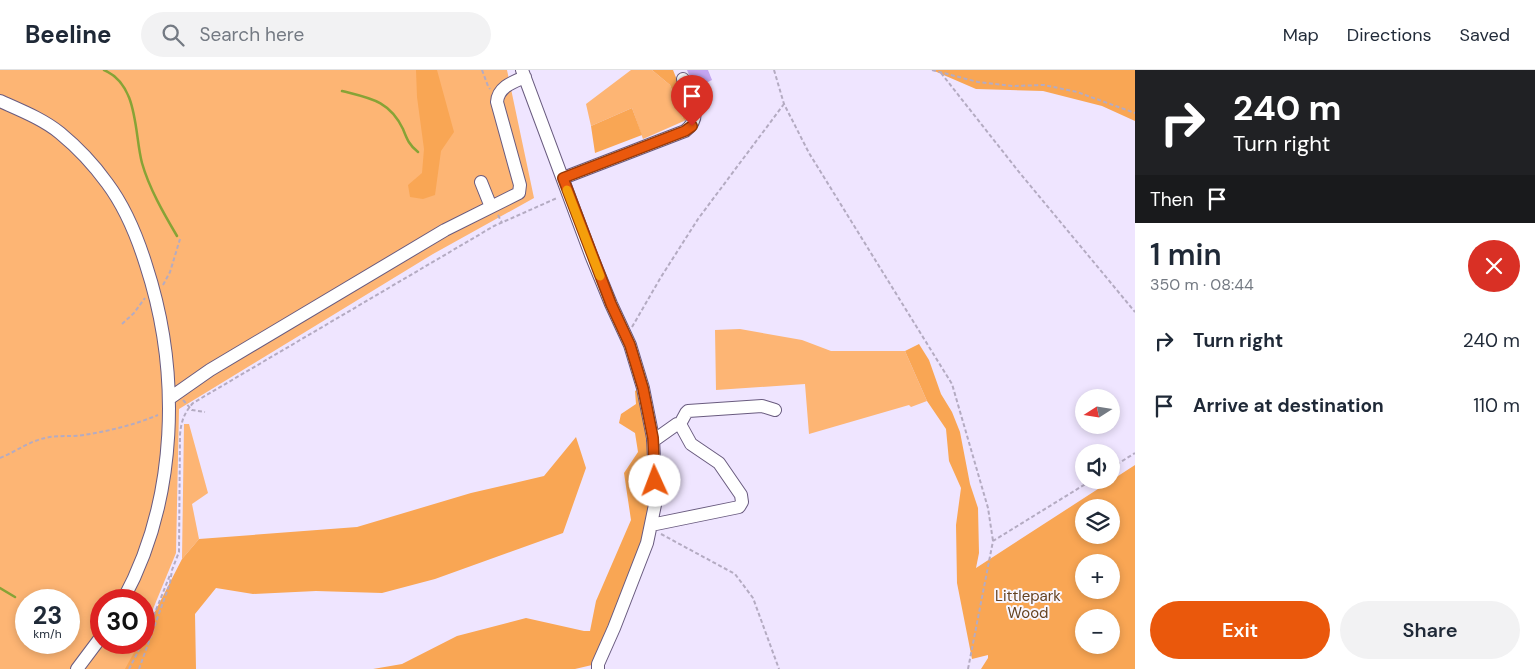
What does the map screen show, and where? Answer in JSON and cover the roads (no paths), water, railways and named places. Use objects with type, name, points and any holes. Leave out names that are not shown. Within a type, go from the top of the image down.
[{"type":"street","points":[[172,400],[210,370],[445,230],[519,193],[520,185],[497,102],[497,96],[504,88],[524,74],[611,304],[626,338],[643,388],[653,441],[656,500],[647,543],[598,664],[598,669]]},
{"type":"street","points":[[563,178],[685,131],[692,126],[696,114],[692,98],[683,79]]},
{"type":"street","points":[[0,100],[59,133],[107,183],[127,215],[140,245],[155,292],[166,349],[172,400],[162,485],[155,518],[140,566],[128,589]]},
{"type":"street","points":[[480,182],[491,207]]},
{"type":"street","points":[[653,441],[676,424],[680,424],[688,411],[762,406],[776,410]]},
{"type":"street","points":[[650,526],[742,505],[741,495],[719,464],[691,444],[680,424]]},
{"type":"street","points":[[77,669],[90,652]]},
{"type":"waterway","points":[[104,70],[115,77],[124,87],[129,98],[145,172],[157,201],[177,236]]},
{"type":"waterway","points":[[342,91],[369,98],[385,106],[397,119],[412,147],[418,152]]},
{"type":"waterway","points":[[0,588],[15,597]]},
{"type":"park label","name":"Littlepark Wood","points":[[1028,604]]}]
